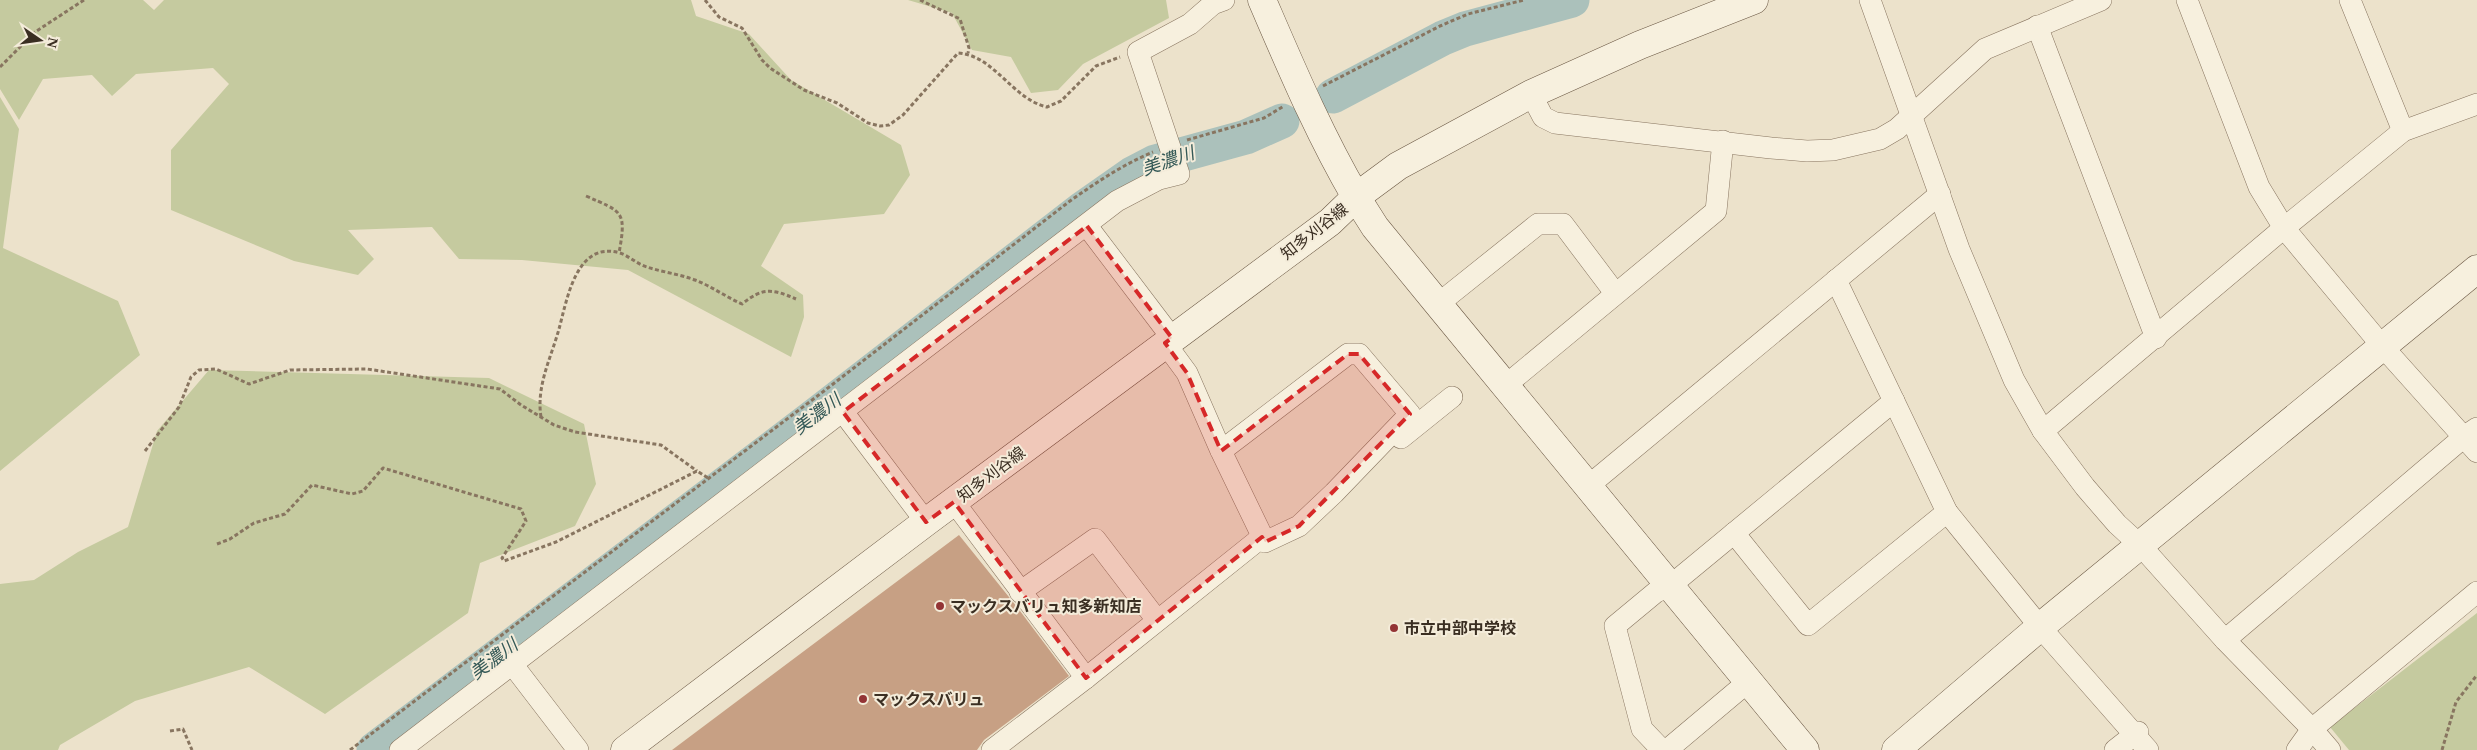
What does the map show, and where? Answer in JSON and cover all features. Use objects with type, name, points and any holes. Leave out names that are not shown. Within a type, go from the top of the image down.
[{"type":"street","points":[[400,750],[1087,226],[1117,201],[1159,179],[1179,174],[1138,52],[1190,24],[1213,4],[1224,0]]},
{"type":"street","points":[[1262,0],[1303,96],[1332,155],[1375,227],[1805,750]]},
{"type":"street","name":"知多刈谷線","points":[[636,747],[926,522],[1330,222],[1356,197],[1398,166],[1531,94],[1640,44],[1754,0]]},
{"type":"street","points":[[1870,0],[1910,117],[1982,307],[2014,380],[2043,431],[2085,488],[2117,524],[2141,546],[2225,640],[2330,750]]},
{"type":"street","points":[[1531,94],[1543,117],[1555,123],[1807,151],[1833,150],[1880,139],[1897,129],[1985,49],[2102,0]]},
{"type":"street","points":[[2187,0],[2259,187],[2284,228],[2383,347],[2473,438],[2225,640]]},
{"type":"street","points":[[2350,0],[2403,132]]},
{"type":"street","points":[[2037,26],[2156,338]]},
{"type":"street","points":[[2043,431],[2156,338],[2284,228],[2403,132],[2477,104]]},
{"type":"street","points":[[1506,385],[1716,211],[1723,141]]},
{"type":"street","points":[[1587,487],[1940,194]]},
{"type":"street","points":[[1438,304],[1538,224],[1563,224],[1615,294]]},
{"type":"street","points":[[1087,226],[1169,341],[1187,373],[1221,451],[1265,542],[1299,526],[1410,414],[1359,354],[1348,354],[1221,451]]},
{"type":"street","points":[[1896,750],[2040,627],[2477,269]]},
{"type":"street","points":[[1836,280],[1947,512],[2040,627],[2140,739],[2115,750]]},
{"type":"street","points":[[1386,440],[1392,444],[1452,397]]},
{"type":"street","points":[[1662,750],[1642,729],[1615,626],[1656,592],[1670,586],[1894,401]]},
{"type":"street","points":[[843,412],[926,522]]},
{"type":"street","points":[[954,502],[1086,678]]},
{"type":"street","points":[[1734,533],[1808,625],[1947,512]]},
{"type":"street","points":[[992,750],[1086,678],[1262,537]]},
{"type":"street","points":[[1020,592],[1095,539],[1157,620]]},
{"type":"street","points":[[2297,750],[2312,729],[2477,592]]},
{"type":"street","points":[[512,664],[578,750]]},
{"type":"street","points":[[1667,750],[1749,681]]},
{"type":"path","points":[[0,67],[35,32],[84,0]]},
{"type":"path","points":[[705,0],[719,17],[742,28],[762,60],[770,68],[804,90],[837,103],[868,123],[880,126],[888,125],[903,115],[958,53],[968,53],[981,60],[1030,101],[1047,107],[1061,101],[1096,66],[1138,52]]},
{"type":"path","points":[[920,0],[960,18],[969,48],[968,53]]},
{"type":"path","points":[[586,196],[616,208],[621,215],[622,231],[619,252]]},
{"type":"path","points":[[542,418],[539,406],[544,376],[565,302],[583,262],[593,255],[603,252],[619,252],[640,264],[694,279],[742,304],[756,292],[763,290],[796,299]]},
{"type":"path","points":[[145,451],[179,408],[191,377],[199,370],[216,368],[249,384],[290,370],[331,371],[335,369],[368,369],[500,389],[554,425],[576,432],[661,445],[708,478]]},
{"type":"path","points":[[217,544],[230,539],[254,523],[285,514],[312,485],[352,494],[363,491],[383,468],[521,510],[526,521],[502,558],[504,561],[556,542],[698,472]]},
{"type":"path","points":[[2442,750],[2456,702],[2477,675]]},
{"type":"path","points":[[170,731],[183,729],[192,750]]},
{"type":"highlighted area","points":[[1087,226],[1172,338],[1165,343],[1187,373],[1221,451],[1348,354],[1359,354],[1410,414],[1299,526],[1265,542],[1262,537],[1086,678],[954,502],[926,522],[843,412]]},
{"type":"green space","points":[[0,0],[143,0],[154,10],[164,0],[691,0],[696,16],[749,34],[791,80],[901,145],[910,175],[884,214],[784,224],[761,266],[803,295],[804,317],[791,357],[628,270],[522,260],[459,259],[432,227],[348,230],[374,259],[358,275],[294,261],[171,210],[171,150],[229,84],[213,68],[136,74],[112,96],[92,75],[43,79],[19,120],[0,89]]},
{"type":"green space","points":[[908,0],[1166,0],[1169,18],[1083,64],[1058,90],[1031,93],[1011,57],[972,50],[952,13]]},
{"type":"green space","points":[[0,97],[19,129],[3,248],[118,301],[140,355],[0,471]]},
{"type":"green space","points":[[209,370],[489,378],[584,424],[596,484],[575,526],[480,563],[468,613],[325,714],[249,667],[135,701],[60,745],[58,750],[0,750],[0,584],[34,580],[78,552],[128,527],[157,431]]},
{"type":"green space","points":[[2477,613],[2477,750],[2349,750],[2330,727]]},
{"type":"building","name":"マックスバリュ知多新知店","points":[[959,535],[1069,676],[984,740],[977,750],[672,750]]},
{"type":"waterway","name":"美濃川","points":[[1333,96],[1443,38],[1465,29],[1572,0]]},
{"type":"waterway","name":"美濃川","points":[[374,750],[812,418],[1082,209],[1132,174],[1155,162],[1246,137],[1282,121]]},
{"type":"place","name":"マックスバリュ知多新知店","points":[[940,606]]},
{"type":"place","name":"市立中部中学校","points":[[1394,628]]},
{"type":"place","name":"マックスバリュ","points":[[863,699]]}]
